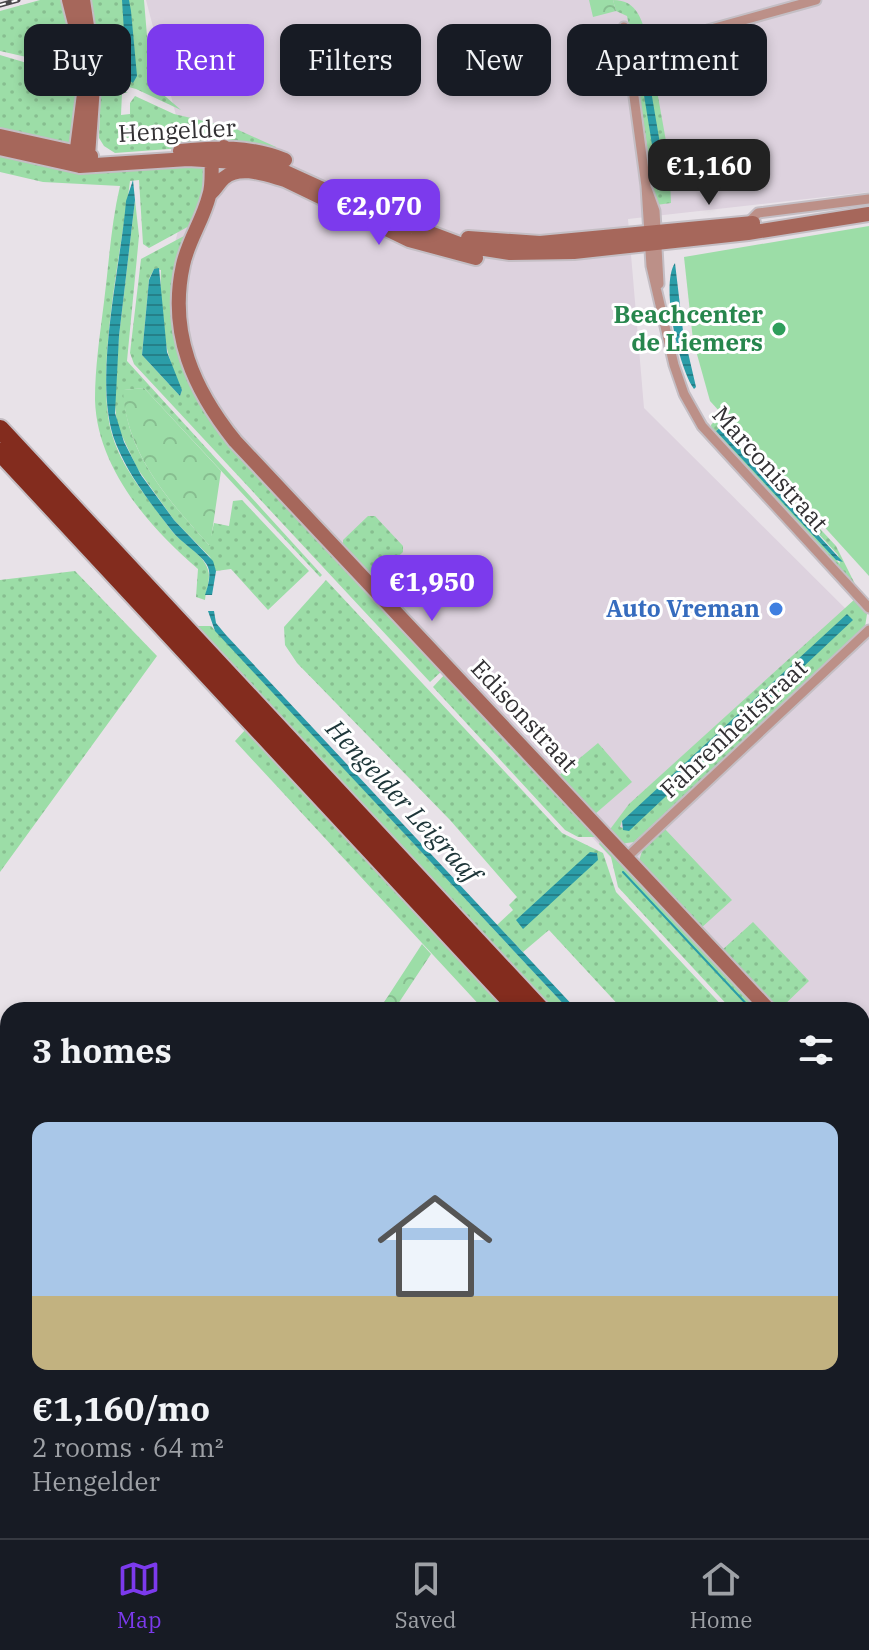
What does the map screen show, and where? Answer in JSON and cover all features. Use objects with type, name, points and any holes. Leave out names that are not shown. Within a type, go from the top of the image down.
[{"type":"highway","points":[[0,429],[534,1002]]},
{"type":"highway","points":[[0,452],[512,1002]]},
{"type":"street","points":[[69,0],[87,71],[82,159]]},
{"type":"street","points":[[82,159],[94,72],[83,0]]},
{"type":"street","points":[[729,24],[816,0]]},
{"type":"street","name":"Marconistraat","points":[[634,96],[660,294],[674,365],[684,394],[702,426],[869,608]]},
{"type":"street","name":"Hengelder","points":[[0,136],[82,159],[224,147],[280,158],[378,205],[391,215]]},
{"type":"street","points":[[212,163],[224,147]]},
{"type":"street","name":"Hengelder","points":[[0,148],[82,159],[268,164],[369,210],[391,215],[486,251],[529,254],[748,223],[869,212]]},
{"type":"street","name":"Hengelder","points":[[212,163],[232,174]]},
{"type":"street","name":"Edisonstraat","points":[[212,163],[211,193],[183,265],[179,295],[185,354],[202,397],[235,441],[761,1002]]},
{"type":"street","name":"Hengelder","points":[[211,193],[232,174],[244,172],[285,180],[409,240],[440,250],[509,262],[522,262],[529,254]]},
{"type":"street","name":"Hengelder","points":[[748,223],[758,213],[869,199]]},
{"type":"street","name":"Hengelder","points":[[448,237],[527,244],[748,233],[869,212]]},
{"type":"street","name":"Fahrenheitstraat","points":[[626,858],[869,630]]},
{"type":"shaded area","points":[[146,0],[869,0],[869,192],[628,219],[644,408],[869,632],[869,1002],[745,1002],[177,389],[167,274],[188,192],[183,142],[171,96],[264,96],[264,24],[152,24]]},
{"type":"green space","points":[[40,0],[64,0],[70,24],[24,24],[24,56],[0,51],[0,11]]},
{"type":"green space","points":[[89,0],[144,0],[147,94],[131,88],[131,24],[95,24]]},
{"type":"green space","points":[[589,0],[613,0],[616,11],[593,17]]},
{"type":"green space","points":[[613,0],[628,4],[638,13],[643,24],[629,24],[627,16],[616,11]]},
{"type":"green space","points":[[0,55],[24,62],[24,96],[81,96],[74,140],[70,144],[0,133]]},
{"type":"green space","points":[[100,96],[122,96],[121,115],[130,114],[130,103],[135,96],[174,114],[234,128],[276,147],[273,152],[223,145],[115,153],[104,146],[99,138]]},
{"type":"green space","points":[[151,96],[165,96],[181,110]]},
{"type":"green space","points":[[639,96],[658,96],[669,158],[671,203],[656,205]]},
{"type":"green space","points":[[0,151],[38,162],[191,161],[206,170],[208,181],[193,224],[149,248],[143,244],[139,180],[130,181],[106,375],[107,405],[116,445],[136,483],[171,530],[206,564],[209,577],[205,600],[196,597],[198,569],[144,515],[129,494],[105,449],[98,425],[95,400],[97,363],[120,186],[43,182],[0,172]]},
{"type":"green space","points":[[135,200],[139,236],[127,361],[322,575],[320,577],[144,388],[124,390],[132,434],[152,475],[209,545],[214,523],[229,526],[233,501],[242,500],[309,571],[268,610],[231,569],[216,571],[210,557],[174,520],[137,468],[117,425],[114,395]]},
{"type":"green space","points":[[869,226],[869,576],[710,401],[693,340],[684,257]]},
{"type":"green space","points":[[184,236],[180,263],[194,388],[443,670],[430,682],[134,364],[130,353],[141,259]],"holes":[[[154,269],[161,270],[164,332],[170,361],[182,390],[180,396],[142,355],[149,279]]]},
{"type":"green space","points":[[144,388],[221,471],[210,546],[165,494],[132,435],[123,390]]},
{"type":"green space","points":[[717,418],[836,546],[857,588],[712,431],[711,425]],"holes":[[[716,430],[760,470],[838,555],[840,564]]]},
{"type":"green space","points":[[368,516],[375,516],[403,546],[403,552],[378,575],[368,575],[343,548],[343,540]]},
{"type":"green space","points":[[75,571],[157,656],[0,872],[0,580]]},
{"type":"green space","points":[[326,580],[562,833],[603,853],[616,892],[719,1002],[616,1002],[549,930],[523,952],[497,925],[513,910],[509,905],[517,897],[450,820],[297,663],[285,645],[284,627]]},
{"type":"green space","points":[[855,599],[867,614],[865,627],[634,842],[620,844],[608,832],[629,804]],"holes":[[[853,619],[629,830],[620,827],[622,821]]]},
{"type":"green space","points":[[195,626],[211,626],[562,1002],[545,1002]]},
{"type":"green space","points":[[446,673],[594,831],[594,837],[578,837],[565,830],[433,687]]},
{"type":"green space","points":[[246,729],[502,1002],[477,1002],[235,741]]},
{"type":"green space","points":[[598,743],[632,782],[595,814],[557,777]]},
{"type":"green space","points":[[665,829],[732,900],[700,929],[639,861],[642,851]]},
{"type":"green space","points":[[601,840],[753,1002],[725,1002],[618,887],[611,857],[599,844]]},
{"type":"green space","points":[[753,922],[809,981],[787,1002],[771,1002],[721,951]]},
{"type":"green space","points":[[422,944],[431,954],[399,1002],[384,1002]]},
{"type":"water","points":[[122,0],[129,0],[137,76],[133,83],[131,24],[124,24]]},
{"type":"water","points":[[644,96],[652,96],[667,185],[663,189],[658,182]]},
{"type":"water","points":[[133,180],[135,200],[119,336],[115,413],[124,442],[141,475],[174,520],[213,561],[216,571],[212,595],[205,595],[209,576],[207,565],[176,535],[141,489],[121,456],[109,419],[106,390],[110,324],[126,201]]},
{"type":"water","points":[[675,263],[694,389],[688,379],[673,327],[670,289]]},
{"type":"water","points":[[159,268],[167,352],[182,390],[180,396],[142,355],[149,280],[154,269]]},
{"type":"water","points":[[720,428],[843,562],[836,560],[716,431]]},
{"type":"water","points":[[208,611],[214,611],[216,623],[226,635],[570,1002],[562,1002],[215,631]]},
{"type":"water","points":[[847,614],[853,620],[629,831],[623,830],[622,821]]},
{"type":"water","points":[[590,852],[597,853],[598,860],[523,929],[516,920]]},
{"type":"waterway","points":[[623,872],[745,1002]]},
{"type":"railway","points":[[0,5],[18,0]]},
{"type":"place","name":"Beachcenter de Liemers","points":[[779,329]]},
{"type":"place","name":"Auto Vreman","points":[[776,609]]},
{"type":"water label","name":"Hengelder Leigraaf","points":[[403,801]]}]
